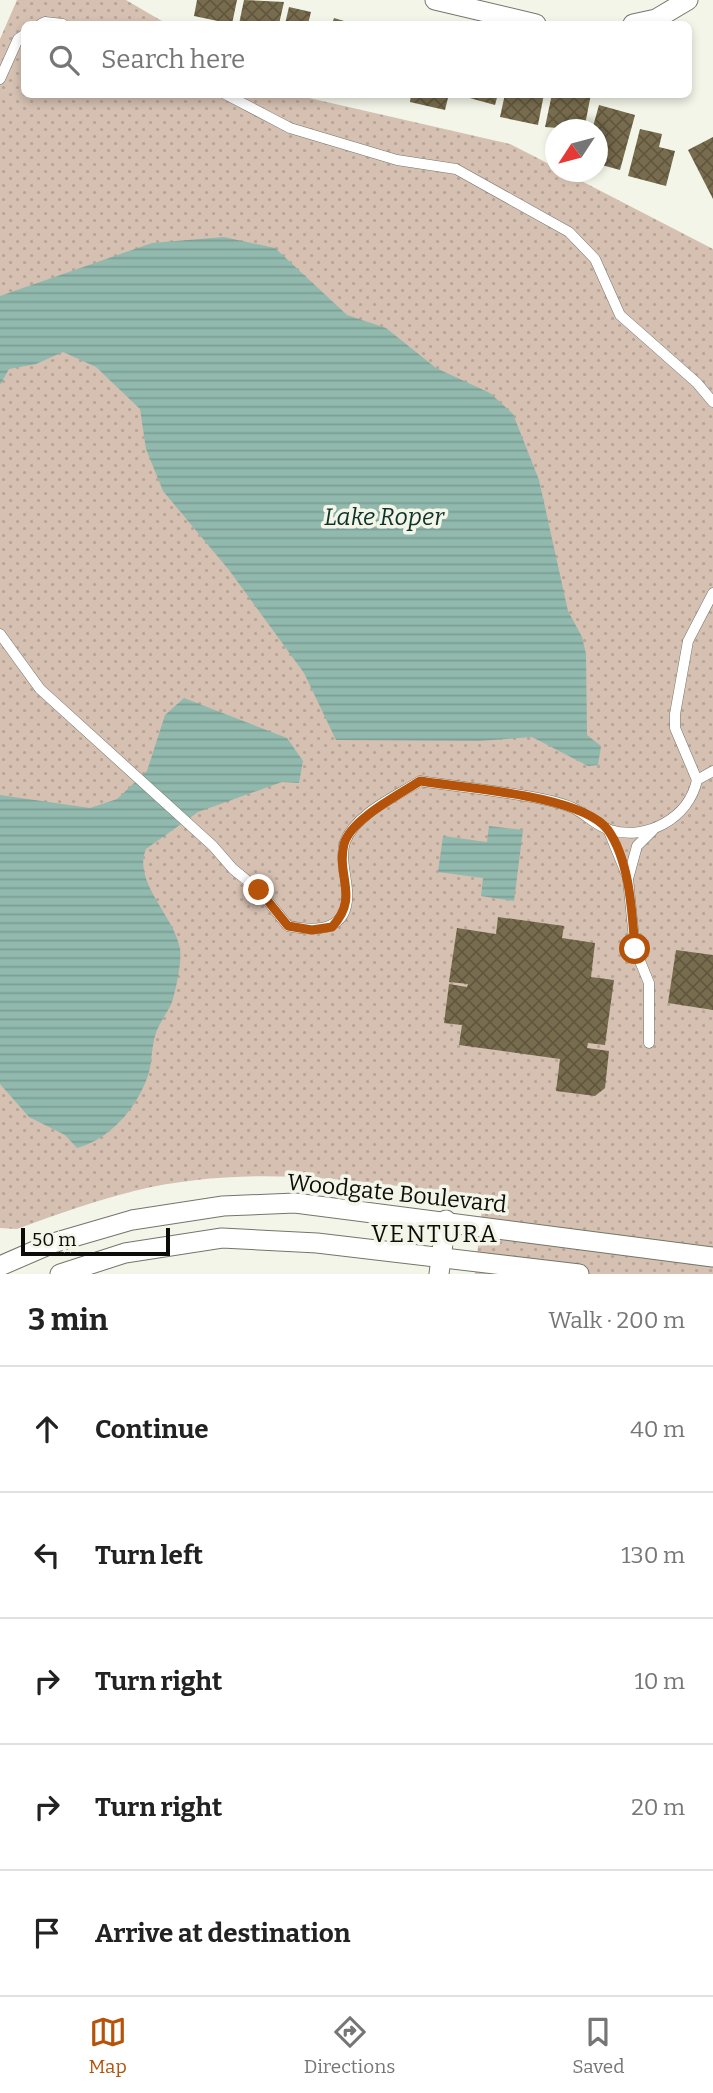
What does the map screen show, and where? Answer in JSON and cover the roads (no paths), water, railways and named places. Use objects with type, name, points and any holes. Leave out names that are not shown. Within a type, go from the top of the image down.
[{"type":"street","points":[[435,0],[523,21]]},
{"type":"street","points":[[658,21],[688,0]]},
{"type":"street","name":"Woodgate Boulevard","points":[[2,1267],[53,1243],[131,1220],[223,1206],[295,1203],[446,1220],[713,1257]]},
{"type":"street","points":[[440,1265],[446,1220]]},
{"type":"street","points":[[60,1274],[125,1253],[222,1238],[317,1243],[440,1265],[579,1274]]},
{"type":"lane","points":[[0,79],[21,37]]},
{"type":"lane","points":[[233,98],[290,128],[397,160],[456,169],[569,232],[595,259],[620,314],[697,383],[713,402]]},
{"type":"lane","points":[[628,879],[637,846],[653,830],[672,820],[694,794],[696,780],[675,727],[675,714],[688,640],[713,593]]},
{"type":"lane","points":[[0,634],[40,689],[259,890],[288,926],[312,930],[332,927],[346,905],[344,843],[352,829],[373,811],[420,781],[543,799],[572,807],[608,829],[653,830]]},
{"type":"lane","points":[[696,780],[713,771]]},
{"type":"lane","points":[[608,829],[628,879],[635,949],[649,983],[649,1043]]},
{"type":"water","name":"Lake Roper","points":[[224,237],[275,248],[347,315],[386,328],[436,368],[490,393],[513,414],[539,480],[568,611],[582,637],[586,654],[587,735],[601,746],[598,765],[588,766],[532,737],[479,741],[336,740],[304,673],[229,570],[163,491],[146,449],[140,409],[96,367],[63,352],[36,364],[9,369],[0,385],[0,296],[152,243]]},
{"type":"water","points":[[184,698],[287,738],[303,761],[299,783],[282,782],[198,812],[146,849],[143,861],[149,887],[177,937],[180,949],[175,990],[172,1002],[156,1032],[146,1081],[133,1106],[113,1128],[77,1148],[65,1135],[29,1117],[0,1084],[0,795],[90,808],[117,799],[147,771],[165,715]]},
{"type":"water","points":[[489,826],[523,830],[514,901],[481,896],[483,878],[438,872],[443,836],[487,842]]},
{"type":"district","name":"VENTURA","points":[[435,1234]]}]
